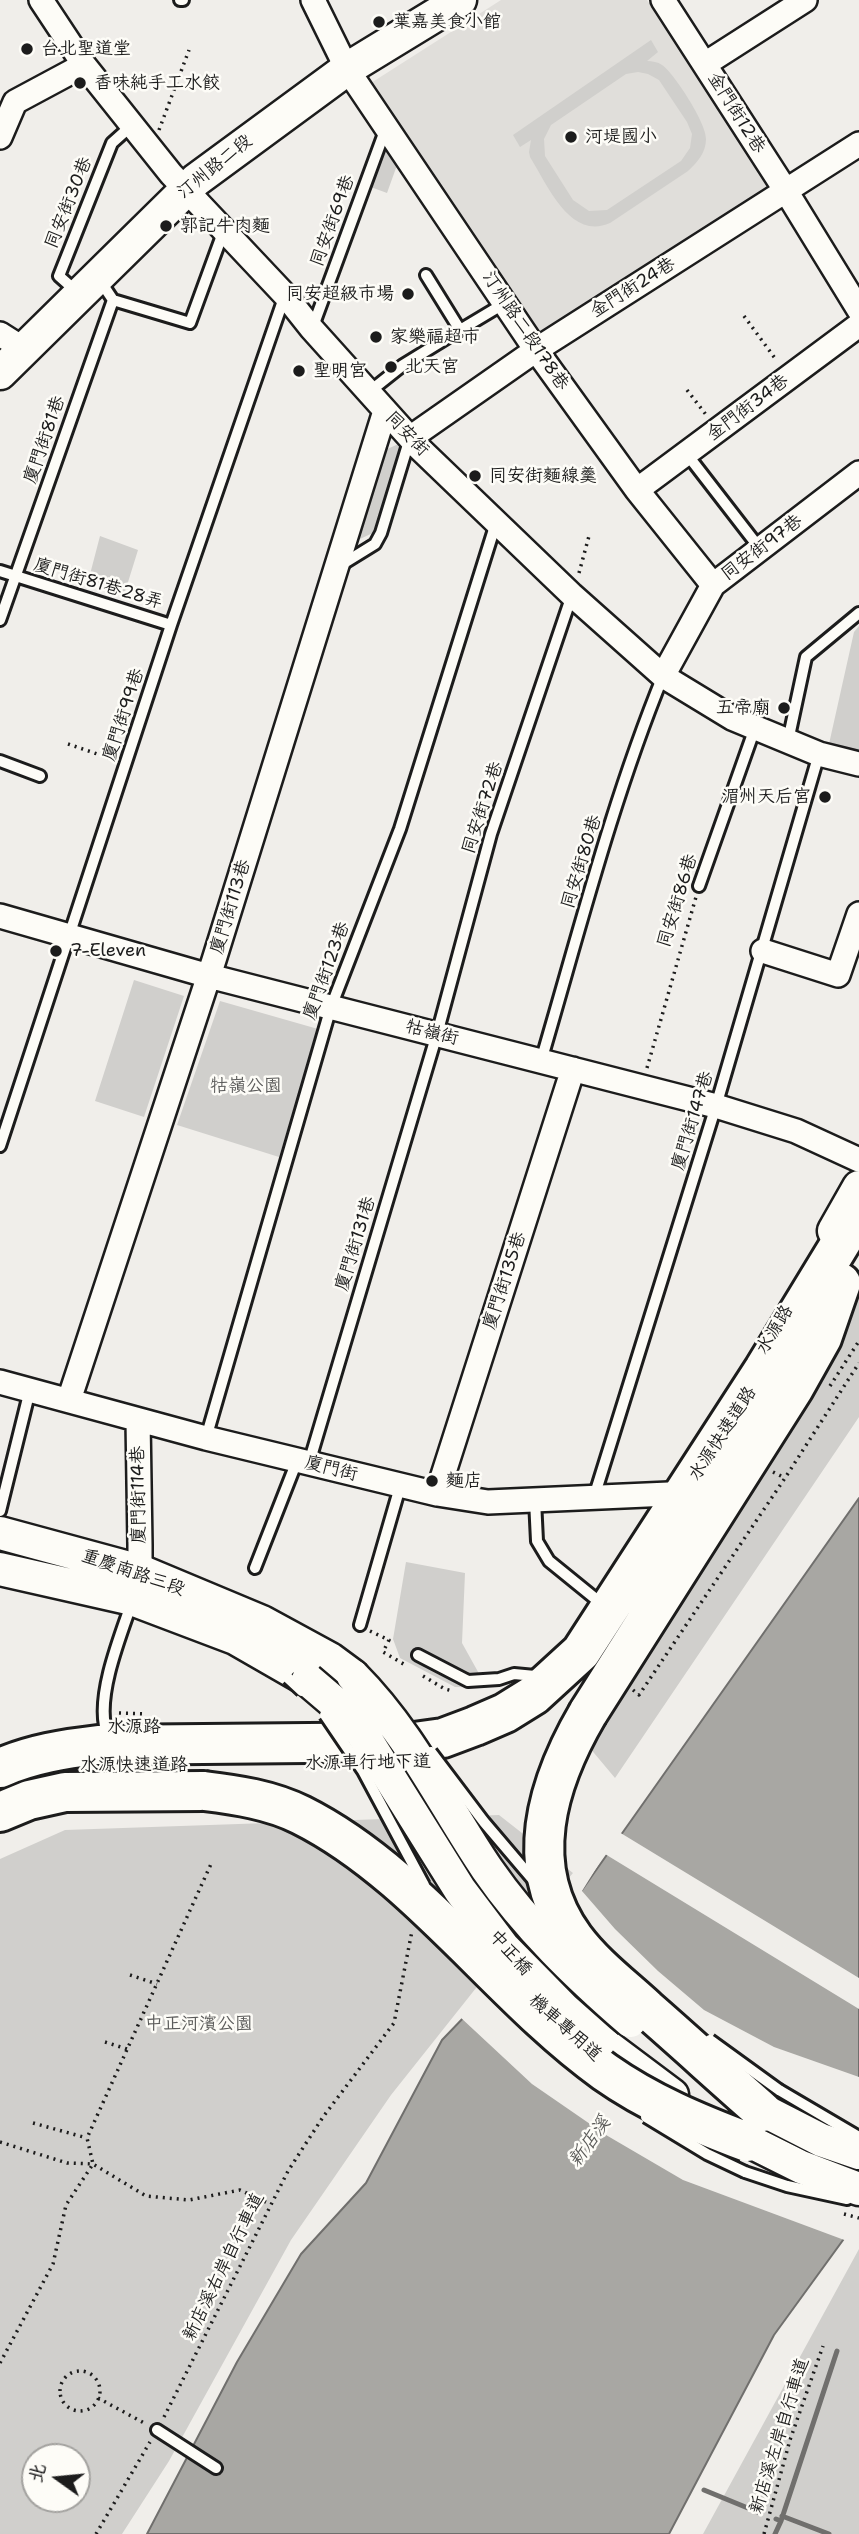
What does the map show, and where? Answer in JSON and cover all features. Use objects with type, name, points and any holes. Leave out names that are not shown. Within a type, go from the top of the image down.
[{"type":"highway","name":"水源快速道路","points":[[583,1654],[764,1369],[859,1213]]},
{"type":"highway","name":"水源快速道路","points":[[583,1654],[841,1283],[859,1244]]},
{"type":"highway","points":[[755,2127],[576,1940],[561,1919],[551,1894],[544,1846],[552,1789],[571,1742],[794,1388],[822,1338],[841,1283]]},
{"type":"highway","name":"水源車行地下道","points":[[272,1745],[414,1742],[443,1738],[485,1722],[534,1695],[583,1654]]},
{"type":"highway","name":"水源快速道路","points":[[0,1768],[22,1758],[62,1749],[98,1745],[272,1745]]},
{"type":"highway","name":"水源快速道路","points":[[0,1792],[21,1780],[53,1768],[272,1745]]},
{"type":"highway","points":[[0,1811],[29,1800],[65,1792],[204,1791],[249,1797],[300,1814],[352,1846],[401,1886],[531,2008],[604,2071],[643,2097],[690,2120],[755,2127]]},
{"type":"main road","name":"汀州路二段","points":[[0,373],[11,341],[96,290],[185,190],[269,124],[347,69],[460,0]]},
{"type":"main road","name":"水源路","points":[[583,1654],[597,1600],[755,1364],[859,1187]]},
{"type":"main road","name":"重慶南路三段","points":[[0,1533],[136,1585],[262,1622]]},
{"type":"main road","name":"重慶南路三段","points":[[0,1569],[136,1585],[234,1638]]},
{"type":"main road","name":"中正橋","points":[[262,1622],[328,1674],[335,1703],[362,1733],[460,1890],[503,1947],[564,2009],[600,2041],[688,2107],[755,2127],[821,2140],[859,2153]]},
{"type":"main road","name":"中正橋","points":[[234,1638],[328,1674],[377,1700],[400,1730],[502,1890],[565,1960],[630,2021],[710,2081],[755,2127],[801,2167],[859,2189]]},
{"type":"main road","name":"水源車行地下道","points":[[272,1745],[386,1727],[423,1724],[454,1717],[486,1704],[535,1676],[583,1654]]},
{"type":"main road","name":"水源路","points":[[0,1749],[61,1731],[106,1726],[272,1745]]},
{"type":"street","name":"同安街","points":[[41,0],[84,65],[185,190],[285,295],[410,438],[572,595],[663,676],[755,728],[819,754],[859,764]]},
{"type":"street","name":"汀州路二段178巷","points":[[313,0],[347,69],[536,350],[637,490],[713,585]]},
{"type":"street","points":[[663,0],[705,64]]},
{"type":"street","name":"金門街12巷","points":[[805,0],[780,7],[705,64],[859,310]]},
{"type":"street","points":[[0,137],[8,102],[84,65]]},
{"type":"street","name":"金門街24巷","points":[[410,438],[536,350],[859,144]]},
{"type":"street","name":"金門街34巷","points":[[637,490],[859,325]]},
{"type":"street","name":"廈門街113巷","points":[[69,1400],[209,976],[385,411]]},
{"type":"street","name":"同安街97巷","points":[[663,676],[713,585],[859,473]]},
{"type":"street","points":[[763,951],[838,975],[859,914]]},
{"type":"street","name":"牯嶺街","points":[[0,916],[209,976],[716,1106],[796,1131],[859,1160]]},
{"type":"street","name":"廈門街135巷","points":[[437,1494],[573,1069]]},
{"type":"street","name":"廈門街","points":[[0,1382],[206,1438],[437,1494],[488,1502],[669,1494]]},
{"type":"street","name":"廈門街114巷","points":[[136,1585],[138,1420]]},
{"type":"lane","name":"同安街69巷","points":[[312,329],[387,125]]},
{"type":"lane","name":"同安街30巷","points":[[96,290],[59,276],[112,143],[131,126]]},
{"type":"lane","points":[[96,290],[190,323],[224,228]]},
{"type":"lane","points":[[426,275],[460,330]]},
{"type":"lane","name":"廈門街81巷","points":[[0,620],[15,576],[96,290]]},
{"type":"lane","name":"廈門街99巷","points":[[0,1146],[171,625],[285,295]]},
{"type":"lane","points":[[369,393],[403,365],[505,303]]},
{"type":"lane","points":[[335,568],[375,544],[381,533],[410,438]]},
{"type":"lane","points":[[686,453],[761,550]]},
{"type":"lane","name":"廈門街123巷","points":[[206,1438],[331,1007],[400,829],[497,521]]},
{"type":"lane","name":"廈門街81巷28弄","points":[[0,571],[171,625]]},
{"type":"lane","name":"同安街72巷","points":[[437,1034],[491,834],[572,595]]},
{"type":"lane","points":[[788,741],[806,657],[859,612]]},
{"type":"lane","name":"同安街80巷","points":[[541,1061],[613,818],[645,719],[663,676]]},
{"type":"lane","name":"同安街86巷","points":[[699,887],[755,728]]},
{"type":"lane","name":"廈門街147巷","points":[[594,1497],[763,951],[819,754]]},
{"type":"lane","points":[[0,761],[40,776]]},
{"type":"lane","name":"廈門街131巷","points":[[255,1567],[303,1462],[437,1034]]},
{"type":"lane","points":[[0,1511],[30,1390]]},
{"type":"lane","points":[[360,1625],[400,1487]]},
{"type":"lane","points":[[535,1500],[537,1541],[543,1551],[550,1561],[597,1600]]},
{"type":"lane","points":[[106,1726],[103,1713],[109,1678],[136,1585]]},
{"type":"lane","points":[[418,1655],[468,1681],[499,1679],[514,1674],[535,1676]]},
{"type":"lane","points":[[328,1674],[409,1724],[492,1832],[556,1906],[585,1933]]},
{"type":"lane","name":"機車專用道","points":[[328,1674],[329,1719],[348,1746],[447,1924],[511,2003],[610,2090]]},
{"type":"lane","points":[[705,2036],[779,2090],[859,2137]]},
{"type":"lane","points":[[639,2112],[677,2137],[745,2172],[787,2186],[859,2201]]},
{"type":"lane","points":[[157,2430],[216,2468]]},
{"type":"path","points":[[153,152],[188,50]]},
{"type":"path","points":[[744,316],[788,377]]},
{"type":"path","points":[[687,390],[719,431]]},
{"type":"path","points":[[572,595],[589,536]]},
{"type":"path","points":[[68,744],[127,764]]},
{"type":"path","name":"同安街86巷","points":[[642,1087],[699,887]]},
{"type":"path","points":[[639,1695],[859,1363]]},
{"type":"path","points":[[773,1472],[785,1478]]},
{"type":"path","points":[[360,1625],[389,1640],[383,1652]]},
{"type":"path","points":[[0,2363],[53,2264],[66,2205],[93,2164],[87,2138],[211,1864]]},
{"type":"path","points":[[130,1975],[157,1984]]},
{"type":"path","name":"新店溪右岸自行車道","points":[[96,2534],[157,2430],[288,2171],[323,2118],[394,2023]]},
{"type":"path","points":[[105,2042],[128,2049]]},
{"type":"path","points":[[33,2123],[87,2138]]},
{"type":"path","points":[[0,2142],[67,2162],[93,2164],[146,2196],[189,2200],[240,2190],[270,2204]]},
{"type":"path","name":"新店溪左岸自行車道","points":[[764,2534],[790,2441],[823,2346]]},
{"type":"path","points":[[85,2371],[91,2374],[99,2385],[98,2398],[89,2408],[76,2410],[64,2403],[61,2396],[62,2383],[71,2373],[85,2371]]},
{"type":"path","points":[[98,2398],[157,2430]]},
{"type":"shaded area","name":"河堤國小","points":[[501,0],[647,0],[772,191],[538,341],[371,83]]},
{"type":"green space","points":[[651,40],[658,52],[647,61],[660,64],[674,78],[696,111],[706,139],[701,156],[688,171],[610,223],[596,226],[583,224],[561,207],[530,157],[531,140],[520,147],[513,135]],"holes":[[[626,74],[648,74],[659,80],[687,122],[692,134],[690,148],[681,161],[607,210],[589,211],[573,200],[545,156],[544,139],[551,125]]]},
{"type":"green space","points":[[382,144],[399,150],[406,161],[396,168],[387,193],[368,186]]},
{"type":"green space","points":[[403,442],[375,532],[347,545],[376,454]]},
{"type":"green space","points":[[100,536],[138,550],[124,595],[88,582]]},
{"type":"green space","points":[[859,626],[859,753],[829,744],[854,632]]},
{"type":"green space","name":"牯嶺公園","points":[[134,980],[184,996],[144,1117],[95,1101]]},
{"type":"green space","name":"牯嶺公園","points":[[220,1001],[318,1029],[279,1157],[177,1125]]},
{"type":"green space","points":[[859,1275],[859,1417],[615,1778],[589,1747],[807,1384]]},
{"type":"green space","points":[[406,1562],[465,1573],[462,1643],[487,1688],[455,1687],[400,1658],[393,1639]]},
{"type":"green space","name":"中正河濱公園","points":[[499,1815],[573,1873],[511,1944],[391,2095],[291,2240],[169,2461],[122,2534],[0,2534],[0,1859],[65,1830]]},
{"type":"green space","points":[[859,2249],[859,2534],[703,2534]]},
{"type":"water","name":"新店溪","points":[[859,1498],[859,2218],[774,2335],[669,2534],[147,2534],[237,2362],[301,2254],[366,2183],[442,2040],[570,1907]]},
{"type":"pier","points":[[619,1832],[859,1978],[859,2009],[605,1854],[582,1891],[615,1929],[658,1971],[704,2010],[774,2047],[859,2077],[859,2224],[847,2241],[683,2180],[606,2135],[532,2084],[460,2017],[567,1904]]},
{"type":"waterway","points":[[776,2519],[781,2521],[837,2351]]},
{"type":"waterway","points":[[704,2490],[760,2513]]},
{"type":"waterway","points":[[782,2516],[829,2534]]},
{"type":"waterway","points":[[775,2534],[781,2521]]},
{"type":"place","name":"葉嘉美食小館","points":[[379,22]]},
{"type":"place","name":"台北聖道堂","points":[[27,49]]},
{"type":"place","name":"香味純手工水餃","points":[[80,83]]},
{"type":"place","name":"河堤國小","points":[[571,137]]},
{"type":"place","name":"郭記牛肉麵","points":[[166,226]]},
{"type":"place","name":"同安超級市場","points":[[408,294]]},
{"type":"place","name":"家樂福超市","points":[[376,337]]},
{"type":"place","name":"北天宮","points":[[391,367]]},
{"type":"place","name":"聖明宮","points":[[299,371]]},
{"type":"place","name":"同安街麵線羹","points":[[475,476]]},
{"type":"place","name":"五帝廟","points":[[784,708]]},
{"type":"place","name":"湄州天后宮","points":[[825,797]]},
{"type":"place","name":"7-Eleven","points":[[56,951]]},
{"type":"place","name":"麵店","points":[[432,1481]]}]
